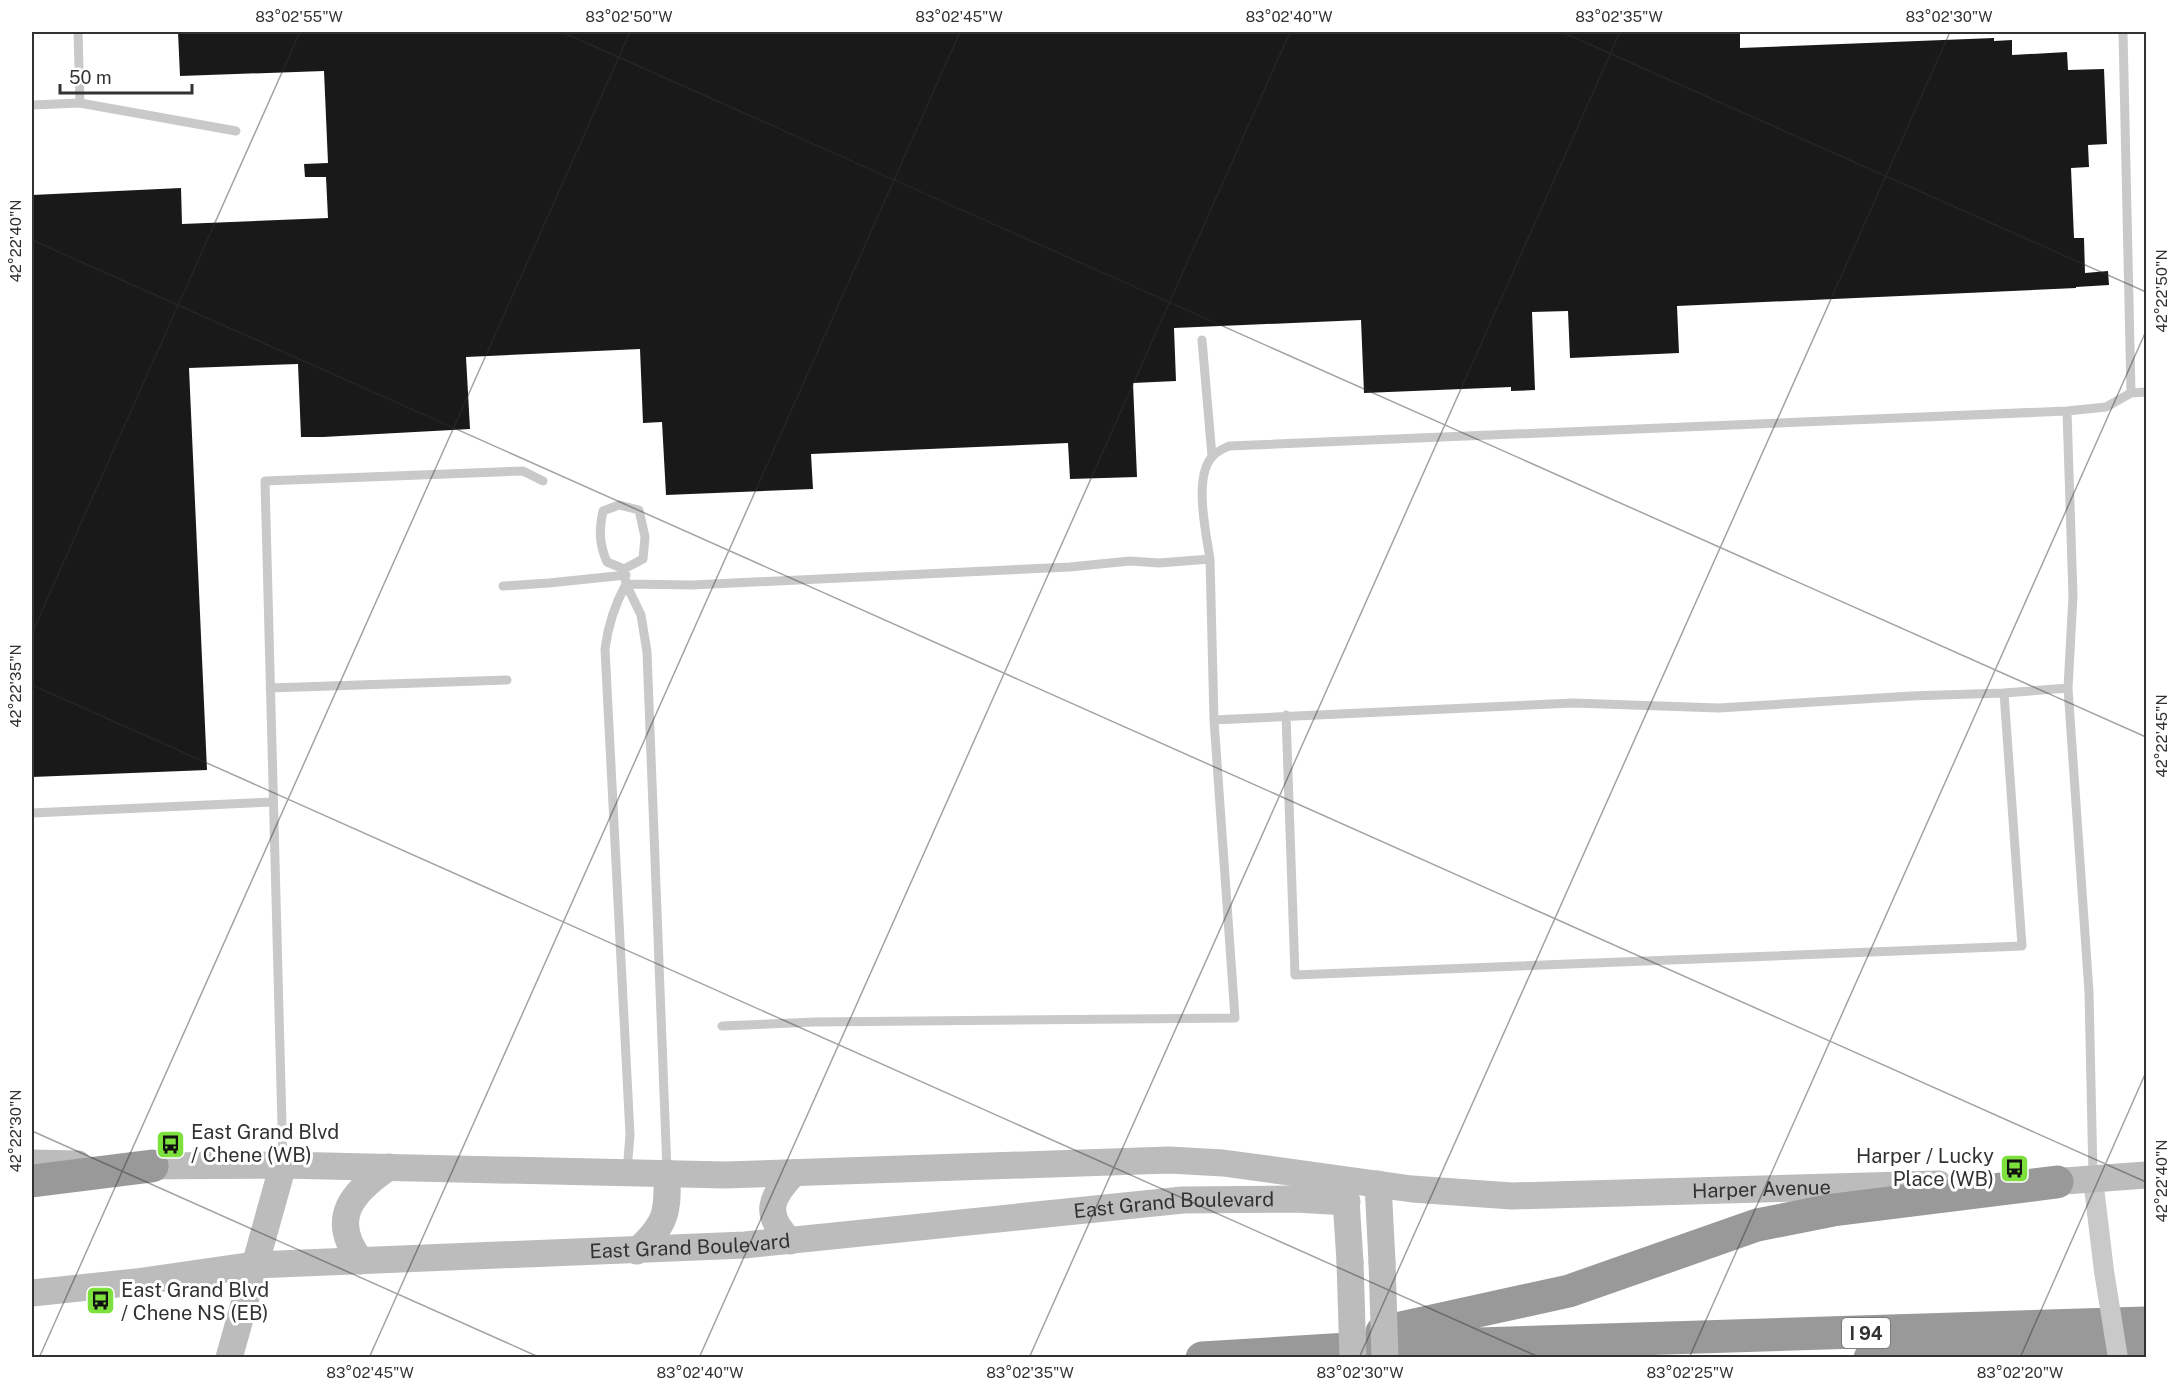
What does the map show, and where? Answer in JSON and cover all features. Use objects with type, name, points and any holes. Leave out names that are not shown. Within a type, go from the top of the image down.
[{"type":"highway","points":[[32,1180],[152,1166]]},
{"type":"highway","points":[[1303,1352],[1393,1329],[1569,1291],[1757,1225],[1833,1210],[2057,1182]]},
{"type":"highway","name":"I 94","points":[[1202,1358],[1380,1347],[2146,1323]]},
{"type":"highway","name":"I 94","points":[[1870,1358],[2146,1350]]},
{"type":"main road","name":"East Grand Boulevard","points":[[32,1163],[152,1166],[283,1165],[725,1175],[1169,1160],[1223,1163],[1346,1191]]},
{"type":"main road","points":[[231,1351],[283,1165]]},
{"type":"main road","points":[[361,1260],[352,1250],[348,1238],[345,1220],[348,1209],[369,1180],[389,1167]]},
{"type":"main road","points":[[637,1251],[653,1236],[666,1213],[667,1173]]},
{"type":"main road","points":[[790,1241],[774,1223],[772,1206],[782,1186],[794,1173]]},
{"type":"main road","name":"Harper Avenue","points":[[1378,1184],[1469,1194],[1533,1196],[1820,1186],[2057,1182],[2146,1175]]},
{"type":"main road","name":"East Grand Boulevard","points":[[32,1293],[136,1282],[254,1265],[637,1251],[790,1241],[1183,1200],[1296,1199],[1378,1184]]},
{"type":"main road","points":[[1378,1184],[1385,1358]]},
{"type":"main road","points":[[1346,1191],[1353,1358]]},
{"type":"street","points":[[2093,1179],[2104,1271],[2118,1358]]},
{"type":"lane","points":[[78,32],[80,104]]},
{"type":"lane","points":[[2123,32],[2131,393]]},
{"type":"lane","points":[[32,105],[80,104],[236,131]]},
{"type":"lane","points":[[722,1026],[815,1022],[1235,1018],[1214,720],[1210,559],[1202,480],[1212,456],[1202,340]]},
{"type":"lane","points":[[1212,456],[1229,446],[2067,411],[2106,407],[2131,393],[2146,392]]},
{"type":"lane","points":[[2067,411],[2073,596],[2068,688],[2089,992],[2093,1179]]},
{"type":"lane","points":[[283,1165],[265,481],[523,471],[543,481]]},
{"type":"lane","points":[[627,1173],[630,1135],[605,649],[608,627],[625,576],[643,559],[645,537],[639,510],[619,505],[603,511],[599,529],[601,549],[607,562],[625,576],[641,615],[647,652],[667,1173]]},
{"type":"lane","points":[[503,586],[625,576],[692,585],[1070,567],[1130,561],[1159,563],[1210,559]]},
{"type":"lane","points":[[270,688],[507,680]]},
{"type":"lane","points":[[1214,720],[1573,703],[1719,708],[2068,688]]},
{"type":"lane","points":[[1286,715],[1295,975],[2022,946],[2004,693]]},
{"type":"lane","points":[[32,813],[273,802]]},
{"type":"building","points":[[178,32],[1740,32],[1740,48],[1994,38],[1994,41],[2012,40],[2012,55],[2067,52],[2068,70],[2104,69],[2107,144],[2088,145],[2089,167],[2071,168],[2074,238],[2084,238],[2085,273],[2108,271],[2109,285],[1677,306],[1679,353],[1570,358],[1568,311],[1532,312],[1535,390],[1511,391],[1511,387],[1364,393],[1361,320],[1174,328],[1176,381],[1133,383],[1137,477],[1070,479],[1068,443],[811,454],[813,489],[666,495],[662,422],[643,423],[640,349],[466,357],[470,429],[323,437],[301,437],[298,364],[189,368],[207,770],[32,777],[32,195],[181,188],[182,224],[328,218],[326,177],[305,177],[304,164],[328,163],[324,71],[180,76]]},
{"type":"place","name":"East Grand Blvd / Chene (WB)","points":[[170,1144]]},
{"type":"place","name":"Harper / Lucky Place (WB)","points":[[2015,1168]]},
{"type":"place","name":"East Grand Blvd / Chene NS (EB)","points":[[100,1301]]}]
